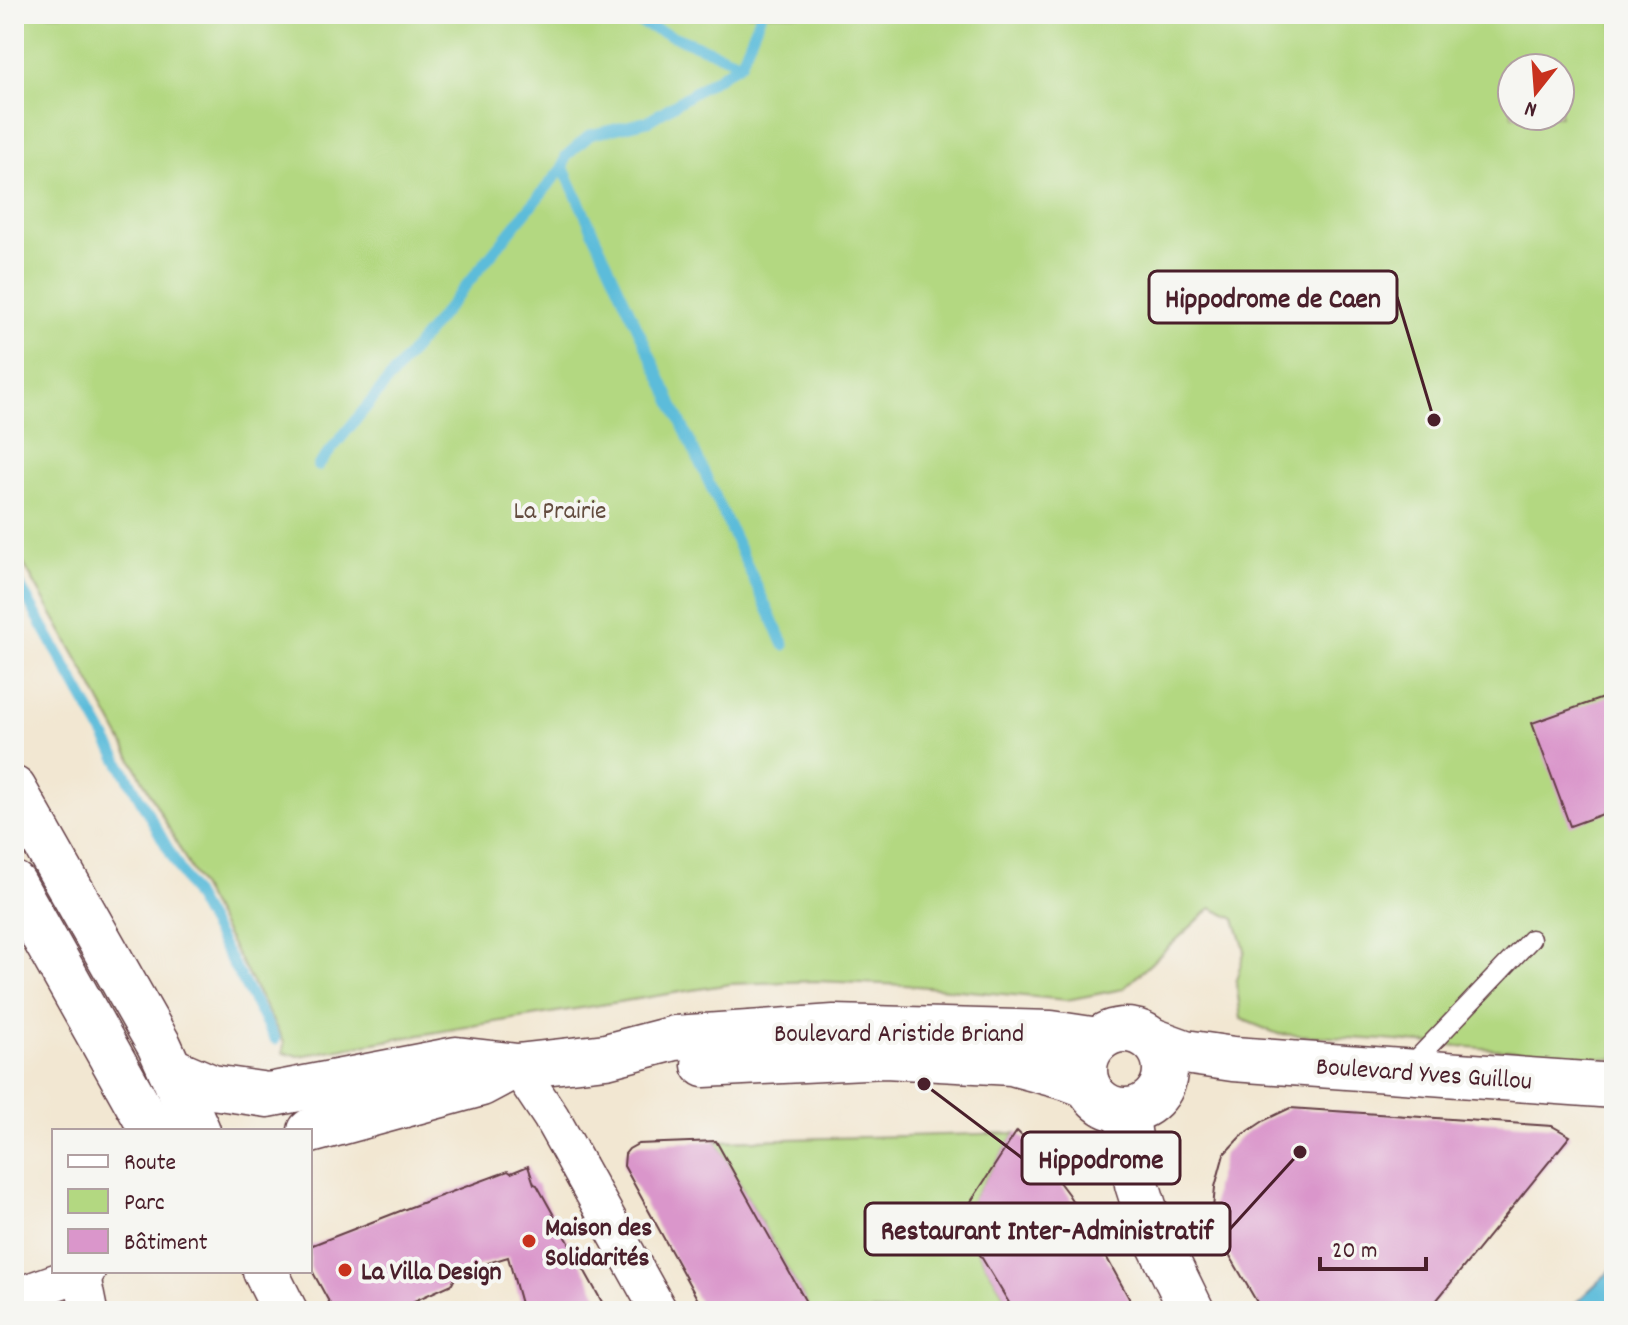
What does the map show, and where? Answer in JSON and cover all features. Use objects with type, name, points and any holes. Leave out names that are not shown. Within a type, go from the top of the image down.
[{"type":"main road","points":[[14,789],[159,1045],[197,1129]]},
{"type":"main road","points":[[14,884],[144,1116],[156,1129]]},
{"type":"main road","name":"Boulevard Aristide Briand","points":[[170,1069],[212,1087],[268,1095],[456,1059],[517,1066],[606,1056],[675,1038],[834,1027],[1051,1033],[1098,1040],[1106,1034],[1125,1030],[1152,1040]]},
{"type":"main road","points":[[1088,1086],[1084,1066],[1098,1040]]},
{"type":"main road","points":[[1152,1040],[1165,1061],[1165,1073],[1163,1085],[1142,1103],[1137,1184],[1150,1225],[1192,1311]]},
{"type":"main road","name":"Boulevard Yves Guillou","points":[[1152,1040],[1185,1052],[1346,1079],[1404,1071],[1614,1086]]},
{"type":"main road","name":"Boulevard Aristide Briand","points":[[606,1056],[699,1065],[885,1056],[1012,1063],[1088,1086],[1099,1102],[1117,1110],[1142,1103]]},
{"type":"main road","points":[[1142,1103],[1233,1059]]},
{"type":"main road","name":"Boulevard Aristide Briand","points":[[312,1130],[481,1084],[517,1066]]},
{"type":"main road","points":[[266,1273],[285,1311]]},
{"type":"street","points":[[517,1066],[551,1117],[659,1311]]},
{"type":"street","points":[[14,1297],[80,1273]]},
{"type":"street","points":[[83,1273],[89,1311]]},
{"type":"lane","points":[[1404,1071],[1531,939]]},
{"type":"green space","name":"La Prairie","points":[[14,14],[1614,14],[1614,1059],[1278,1034],[1241,1019],[1236,980],[1245,950],[1235,919],[1211,908],[1123,989],[1067,1000],[905,985],[816,981],[730,984],[299,1056],[283,1053],[284,1042],[14,547]]},
{"type":"green space","points":[[1016,1133],[959,1220],[1012,1308],[1007,1311],[811,1311],[716,1141]]},
{"type":"water","points":[[1614,1267],[1614,1311],[1567,1311]]},
{"type":"building","points":[[1614,694],[1614,810],[1570,826],[1532,723]]},
{"type":"building","points":[[1290,1108],[1552,1126],[1570,1136],[1428,1311],[1262,1311],[1215,1230],[1215,1187],[1224,1154],[1241,1136]]},
{"type":"building","points":[[1017,1131],[1068,1194],[1136,1311],[1014,1311],[959,1220]]},
{"type":"building","points":[[716,1141],[811,1311],[704,1311],[624,1166],[625,1154],[638,1144]]},
{"type":"building","points":[[528,1166],[534,1184],[607,1311],[523,1311],[508,1257],[458,1272],[452,1284],[414,1301],[418,1311],[334,1311],[312,1271],[312,1245],[508,1171],[511,1173]]},
{"type":"waterway","points":[[617,14],[741,63]]},
{"type":"waterway","points":[[318,466],[563,167],[566,156],[590,135],[648,121],[741,63],[761,14]]},
{"type":"waterway","points":[[563,167],[784,645]]},
{"type":"waterway","points":[[14,575],[275,1039]]},
{"type":"place","name":"Hippodrome de Caen","points":[[1434,420]]},
{"type":"place","name":"Hippodrome","points":[[924,1084]]},
{"type":"place","name":"Restaurant Inter-Administratif","points":[[1300,1152]]},
{"type":"place","name":"Maison des Solidarités","points":[[529,1241]]},
{"type":"place","name":"La Villa Design","points":[[345,1270]]}]
